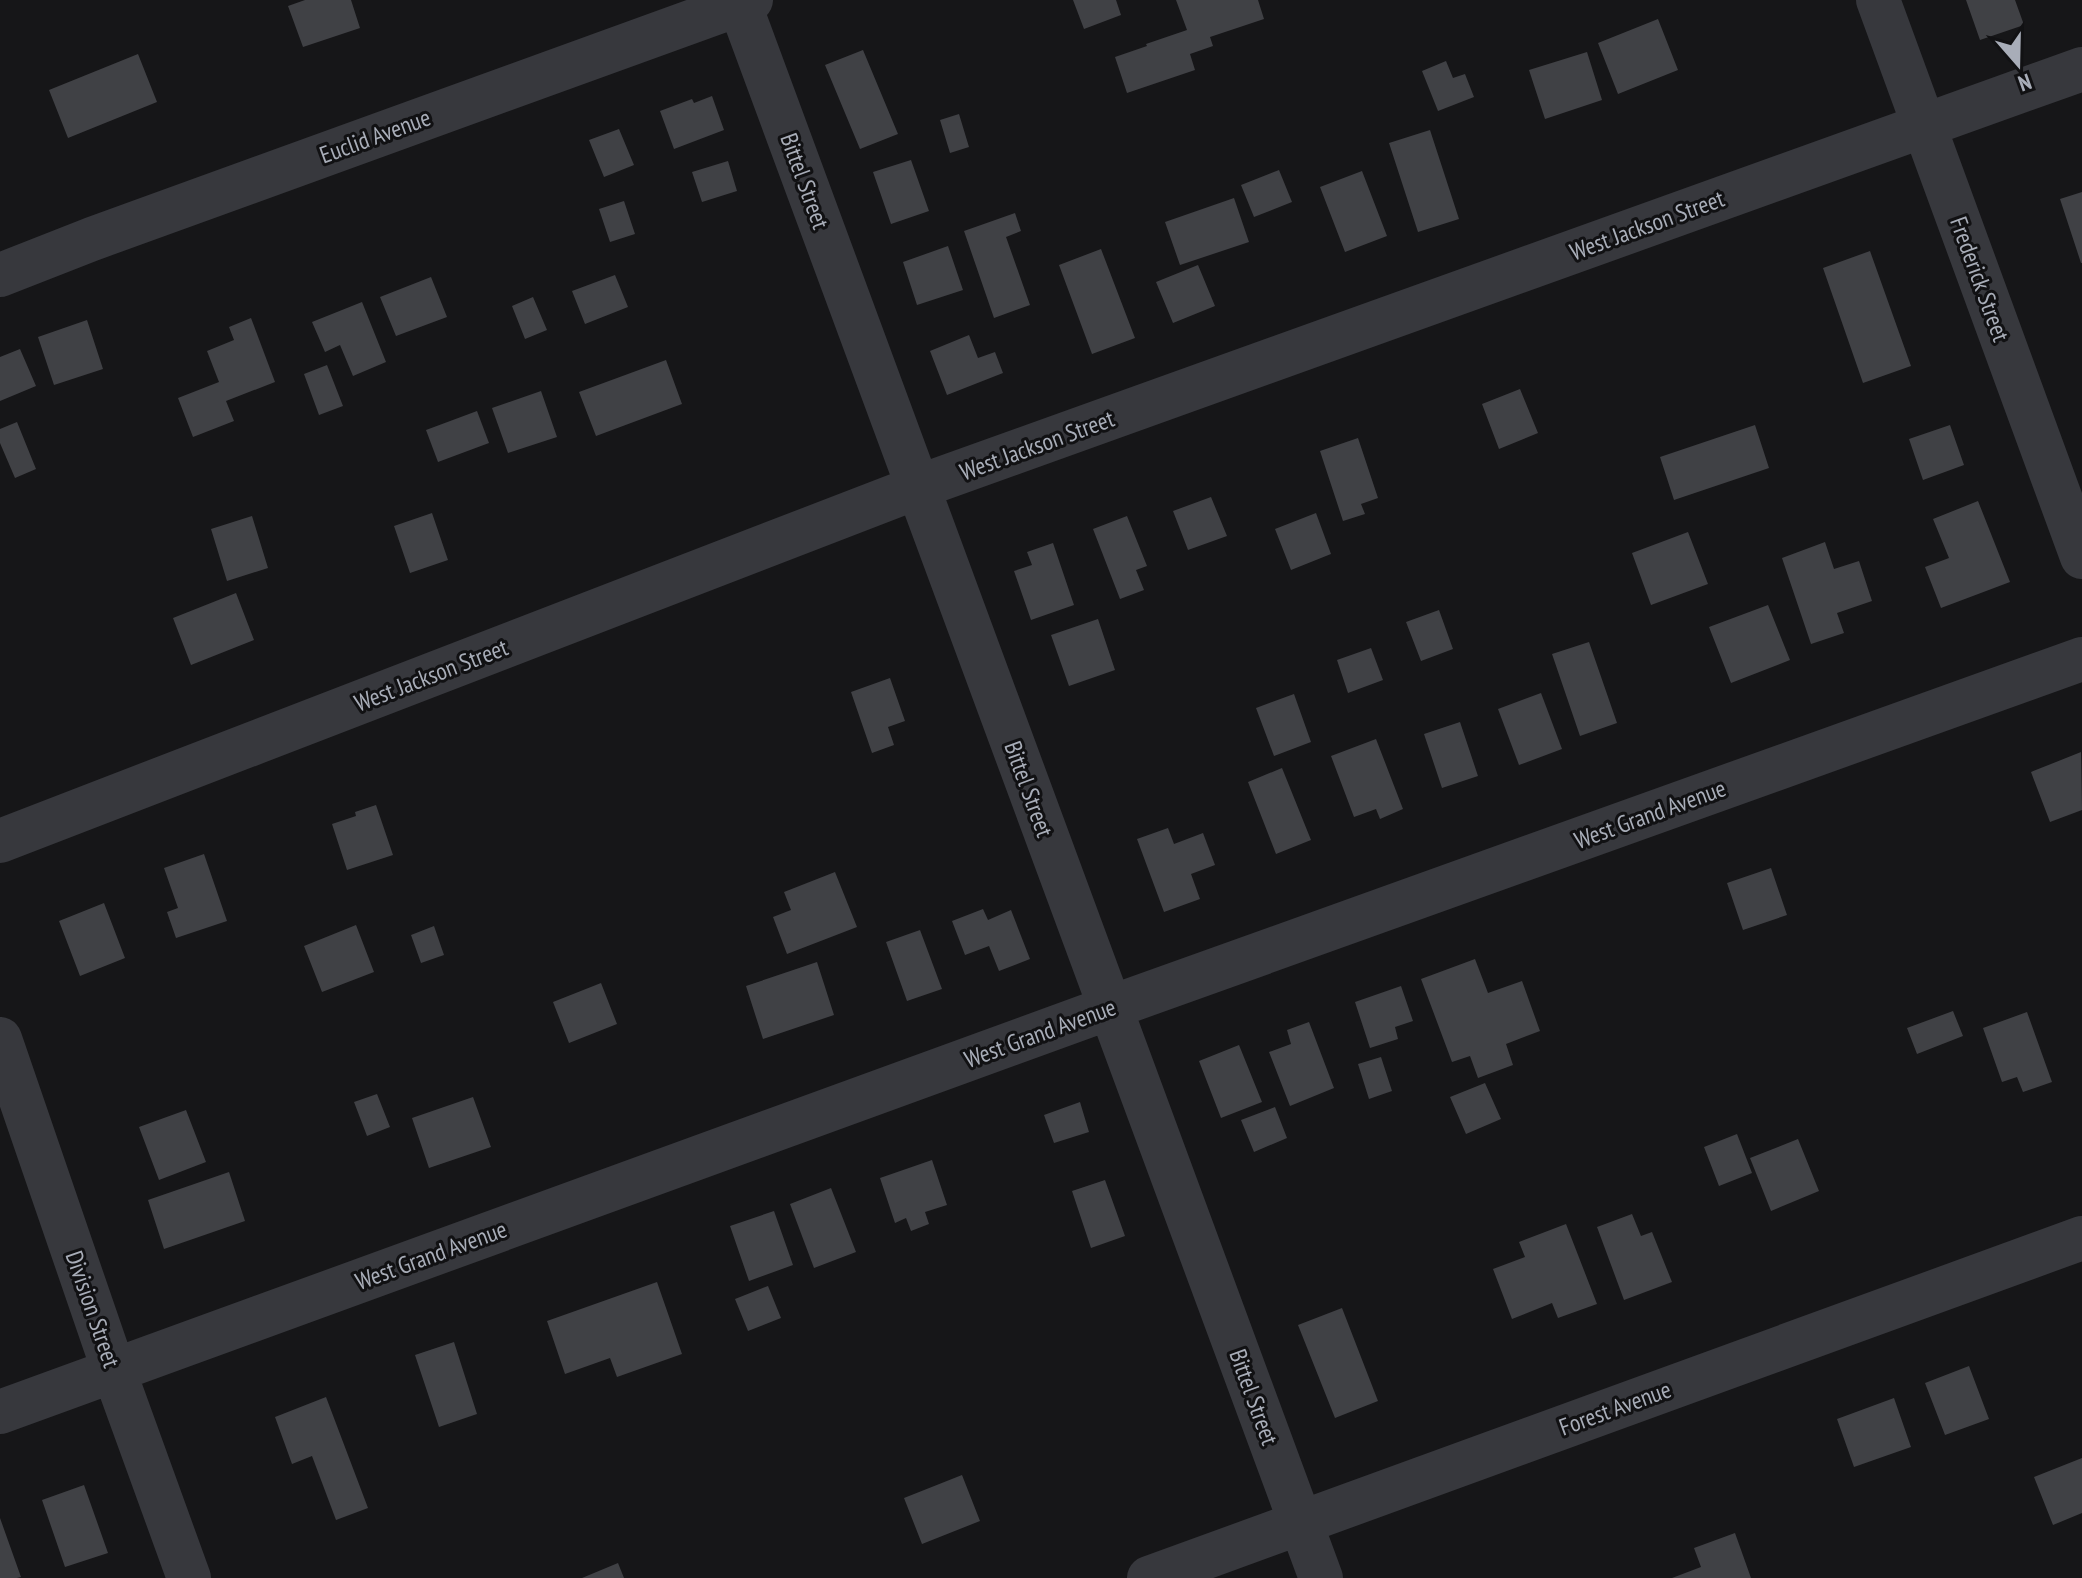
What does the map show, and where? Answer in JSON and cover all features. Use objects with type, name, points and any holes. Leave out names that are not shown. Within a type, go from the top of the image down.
[{"type":"street","name":"Frederick Street","points":[[1878,0],[2082,557]]},
{"type":"street","name":"Euclid Avenue","points":[[0,275],[742,1]]},
{"type":"street","name":"Bittel Street","points":[[742,1],[1109,1008],[1321,1578]]},
{"type":"street","name":"West Jackson Street","points":[[0,841],[918,487],[2082,69]]},
{"type":"street","name":"West Grand Avenue","points":[[0,1412],[1109,1008],[2082,659]]},
{"type":"street","name":"Division Street","points":[[0,1039],[189,1578]]},
{"type":"street","name":"Forest Avenue","points":[[1149,1578],[2082,1238]]},
{"type":"building","points":[[305,0],[351,0],[360,28],[303,47],[288,6]]},
{"type":"building","points":[[1073,0],[1116,0],[1121,15],[1084,29]]},
{"type":"building","points":[[1176,0],[1258,0],[1264,19],[1210,37],[1213,46],[1190,54],[1195,70],[1127,93],[1115,57],[1187,30]]},
{"type":"building","points":[[1966,0],[2015,0],[2024,25],[1980,40]]},
{"type":"building","points":[[1658,19],[1678,70],[1618,94],[1598,43]]},
{"type":"building","points":[[863,50],[898,134],[860,149],[825,65]]},
{"type":"building","points":[[1587,52],[1602,100],[1545,119],[1529,70]]},
{"type":"building","points":[[138,54],[157,102],[68,138],[49,90]]},
{"type":"building","points":[[1446,61],[1453,78],[1465,74],[1474,97],[1438,111],[1422,71]]},
{"type":"building","points":[[712,96],[724,130],[674,149],[660,111],[692,99],[694,103]]},
{"type":"building","points":[[959,114],[969,147],[950,153],[940,120]]},
{"type":"building","points":[[619,129],[634,165],[604,177],[589,140]]},
{"type":"building","points":[[1430,130],[1459,219],[1418,232],[1389,143]]},
{"type":"building","points":[[911,160],[929,211],[891,224],[873,172]]},
{"type":"building","points":[[728,161],[737,191],[702,202],[692,172]]},
{"type":"building","points":[[1279,170],[1292,202],[1254,217],[1241,185]]},
{"type":"building","points":[[1362,171],[1387,236],[1345,252],[1320,187]]},
{"type":"building","points":[[2082,192],[2082,263],[2081,263],[2060,199]]},
{"type":"building","points":[[1234,198],[1249,242],[1180,265],[1165,222]]},
{"type":"building","points":[[624,201],[635,234],[610,242],[599,209]]},
{"type":"building","points":[[1015,213],[1021,231],[1006,237],[1030,305],[994,318],[964,231]]},
{"type":"building","points":[[948,246],[963,290],[917,305],[903,262]]},
{"type":"building","points":[[1101,249],[1135,338],[1092,354],[1059,265]]},
{"type":"building","points":[[1870,251],[1911,366],[1863,383],[1823,268]]},
{"type":"building","points":[[1198,265],[1215,306],[1173,323],[1156,282]]},
{"type":"building","points":[[615,275],[628,307],[585,324],[572,291]]},
{"type":"building","points":[[431,277],[447,317],[396,336],[380,297]]},
{"type":"building","points":[[533,297],[547,330],[525,339],[512,306]]},
{"type":"building","points":[[362,302],[386,362],[353,376],[340,345],[325,352],[312,322]]},
{"type":"building","points":[[251,318],[275,382],[226,401],[234,421],[193,437],[178,398],[219,382],[207,351],[234,340],[229,327]]},
{"type":"building","points":[[87,320],[103,369],[54,385],[38,337]]},
{"type":"building","points":[[969,335],[978,358],[995,352],[1003,373],[947,395],[930,351]]},
{"type":"building","points":[[20,349],[36,386],[0,401],[0,357]]},
{"type":"building","points":[[666,360],[682,404],[596,436],[579,392]]},
{"type":"building","points":[[327,365],[343,406],[319,415],[304,374]]},
{"type":"building","points":[[1520,389],[1538,433],[1499,449],[1482,404]]},
{"type":"building","points":[[541,391],[557,437],[508,453],[492,408]]},
{"type":"building","points":[[477,411],[489,443],[438,462],[426,430]]},
{"type":"building","points":[[17,422],[36,469],[15,478],[0,443],[0,429]]},
{"type":"building","points":[[1755,425],[1769,468],[1674,500],[1660,457]]},
{"type":"building","points":[[1950,425],[1964,465],[1923,480],[1909,439]]},
{"type":"building","points":[[1358,438],[1378,498],[1361,504],[1365,514],[1343,521],[1320,451]]},
{"type":"building","points":[[1211,497],[1227,536],[1188,550],[1173,511]]},
{"type":"building","points":[[1978,501],[2010,582],[1941,608],[1925,567],[1949,558],[1933,519]]},
{"type":"building","points":[[432,513],[448,560],[410,573],[394,526]]},
{"type":"building","points":[[1316,513],[1331,554],[1291,570],[1275,529]]},
{"type":"building","points":[[252,516],[268,568],[227,581],[211,529]]},
{"type":"building","points":[[1127,516],[1147,566],[1136,570],[1144,590],[1120,599],[1093,529]]},
{"type":"building","points":[[1688,532],[1708,584],[1651,605],[1632,553]]},
{"type":"building","points":[[1825,542],[1834,569],[1859,561],[1872,601],[1837,613],[1844,633],[1811,644],[1782,558]]},
{"type":"building","points":[[1053,543],[1074,605],[1031,620],[1014,571],[1032,565],[1027,552]]},
{"type":"building","points":[[236,593],[254,640],[191,665],[173,618]]},
{"type":"building","points":[[1768,605],[1790,660],[1731,683],[1709,627]]},
{"type":"building","points":[[1439,610],[1453,649],[1421,661],[1406,622]]},
{"type":"building","points":[[1098,619],[1115,670],[1069,686],[1051,635]]},
{"type":"building","points":[[1589,642],[1617,723],[1580,736],[1552,654]]},
{"type":"building","points":[[1371,648],[1383,680],[1348,693],[1337,660]]},
{"type":"building","points":[[890,678],[905,721],[888,727],[894,745],[872,753],[851,692]]},
{"type":"building","points":[[1541,693],[1562,749],[1519,765],[1498,709]]},
{"type":"building","points":[[1294,694],[1311,742],[1274,756],[1256,708]]},
{"type":"building","points":[[1460,722],[1478,776],[1442,788],[1424,734]]},
{"type":"building","points":[[1376,739],[1403,809],[1380,819],[1376,809],[1354,817],[1331,756]]},
{"type":"building","points":[[2081,752],[2082,810],[2050,822],[2031,772]]},
{"type":"building","points":[[1282,768],[1311,840],[1276,854],[1248,782]]},
{"type":"building","points":[[376,805],[393,855],[347,870],[332,824]]},
{"type":"building","points":[[1168,828],[1174,844],[1203,833],[1215,865],[1191,874],[1200,899],[1164,912],[1137,839]]},
{"type":"building","points":[[204,854],[227,921],[176,938],[167,912],[178,908],[164,868]]},
{"type":"building","points":[[1771,868],[1787,915],[1743,930],[1727,883]]},
{"type":"building","points":[[835,872],[857,927],[787,954],[773,917],[791,910],[784,892]]},
{"type":"building","points":[[104,903],[125,958],[80,976],[59,921]]},
{"type":"building","points":[[983,909],[988,920],[1011,910],[1030,959],[999,971],[989,946],[965,955],[952,921]]},
{"type":"building","points":[[356,925],[374,972],[322,992],[304,946]]},
{"type":"building","points":[[434,926],[444,955],[421,963],[411,935]]},
{"type":"building","points":[[920,930],[942,989],[907,1001],[886,942]]},
{"type":"building","points":[[1475,959],[1488,993],[1522,981],[1540,1031],[1506,1044],[1513,1065],[1478,1078],[1470,1056],[1452,1062],[1421,979]]},
{"type":"building","points":[[817,962],[834,1015],[763,1039],[746,986]]},
{"type":"building","points":[[601,983],[617,1024],[569,1043],[553,1002]]},
{"type":"building","points":[[1401,986],[1413,1021],[1395,1027],[1398,1039],[1370,1048],[1355,1002]]},
{"type":"building","points":[[1953,1011],[1963,1036],[1917,1054],[1907,1028]]},
{"type":"building","points":[[2027,1012],[2052,1082],[2023,1092],[2017,1077],[2002,1082],[1983,1028]]},
{"type":"building","points":[[1309,1022],[1334,1088],[1290,1106],[1269,1052],[1291,1044],[1287,1030]]},
{"type":"building","points":[[1239,1045],[1262,1102],[1221,1118],[1199,1061]]},
{"type":"building","points":[[1381,1057],[1392,1091],[1369,1099],[1358,1064]]},
{"type":"building","points":[[1485,1083],[1501,1119],[1466,1134],[1450,1097]]},
{"type":"building","points":[[377,1094],[390,1127],[367,1136],[354,1102]]},
{"type":"building","points":[[473,1097],[491,1147],[429,1168],[412,1118]]},
{"type":"building","points":[[1080,1102],[1089,1132],[1054,1143],[1044,1115]]},
{"type":"building","points":[[1275,1107],[1287,1138],[1254,1152],[1241,1120]]},
{"type":"building","points":[[186,1110],[206,1162],[159,1180],[139,1127]]},
{"type":"building","points":[[1737,1134],[1752,1173],[1719,1186],[1704,1147]]},
{"type":"building","points":[[1798,1139],[1819,1191],[1771,1211],[1750,1158]]},
{"type":"building","points":[[932,1160],[947,1205],[925,1212],[929,1224],[911,1231],[906,1218],[895,1223],[880,1178]]},
{"type":"building","points":[[229,1172],[245,1221],[164,1249],[148,1200]]},
{"type":"building","points":[[1105,1180],[1125,1236],[1091,1248],[1072,1191]]},
{"type":"building","points":[[831,1188],[856,1252],[814,1268],[790,1204]]},
{"type":"building","points":[[774,1211],[793,1265],[749,1281],[730,1226]]},
{"type":"building","points":[[1632,1214],[1641,1236],[1652,1232],[1672,1282],[1624,1300],[1597,1227]]},
{"type":"building","points":[[1566,1224],[1597,1304],[1558,1318],[1552,1303],[1512,1319],[1493,1269],[1525,1257],[1519,1242]]},
{"type":"building","points":[[657,1282],[682,1354],[617,1377],[610,1358],[565,1374],[547,1321]]},
{"type":"building","points":[[768,1286],[781,1318],[748,1331],[735,1299]]},
{"type":"building","points":[[1342,1308],[1378,1401],[1335,1418],[1298,1325]]},
{"type":"building","points":[[454,1342],[477,1414],[439,1427],[415,1355]]},
{"type":"building","points":[[1969,1366],[1989,1419],[1945,1435],[1925,1383]]},
{"type":"building","points":[[326,1397],[368,1508],[336,1520],[312,1456],[292,1464],[275,1417]]},
{"type":"building","points":[[1894,1398],[1911,1447],[1854,1467],[1837,1419]]},
{"type":"building","points":[[2082,1458],[2082,1513],[2053,1525],[2034,1477]]},
{"type":"building","points":[[962,1475],[980,1521],[922,1544],[904,1498]]},
{"type":"building","points":[[84,1485],[108,1553],[65,1567],[42,1500]]},
{"type":"building","points":[[0,1518],[21,1577],[0,1578]]},
{"type":"building","points":[[1735,1533],[1751,1578],[1672,1578],[1701,1567],[1694,1548]]},
{"type":"building","points":[[618,1563],[624,1578],[582,1578]]}]
